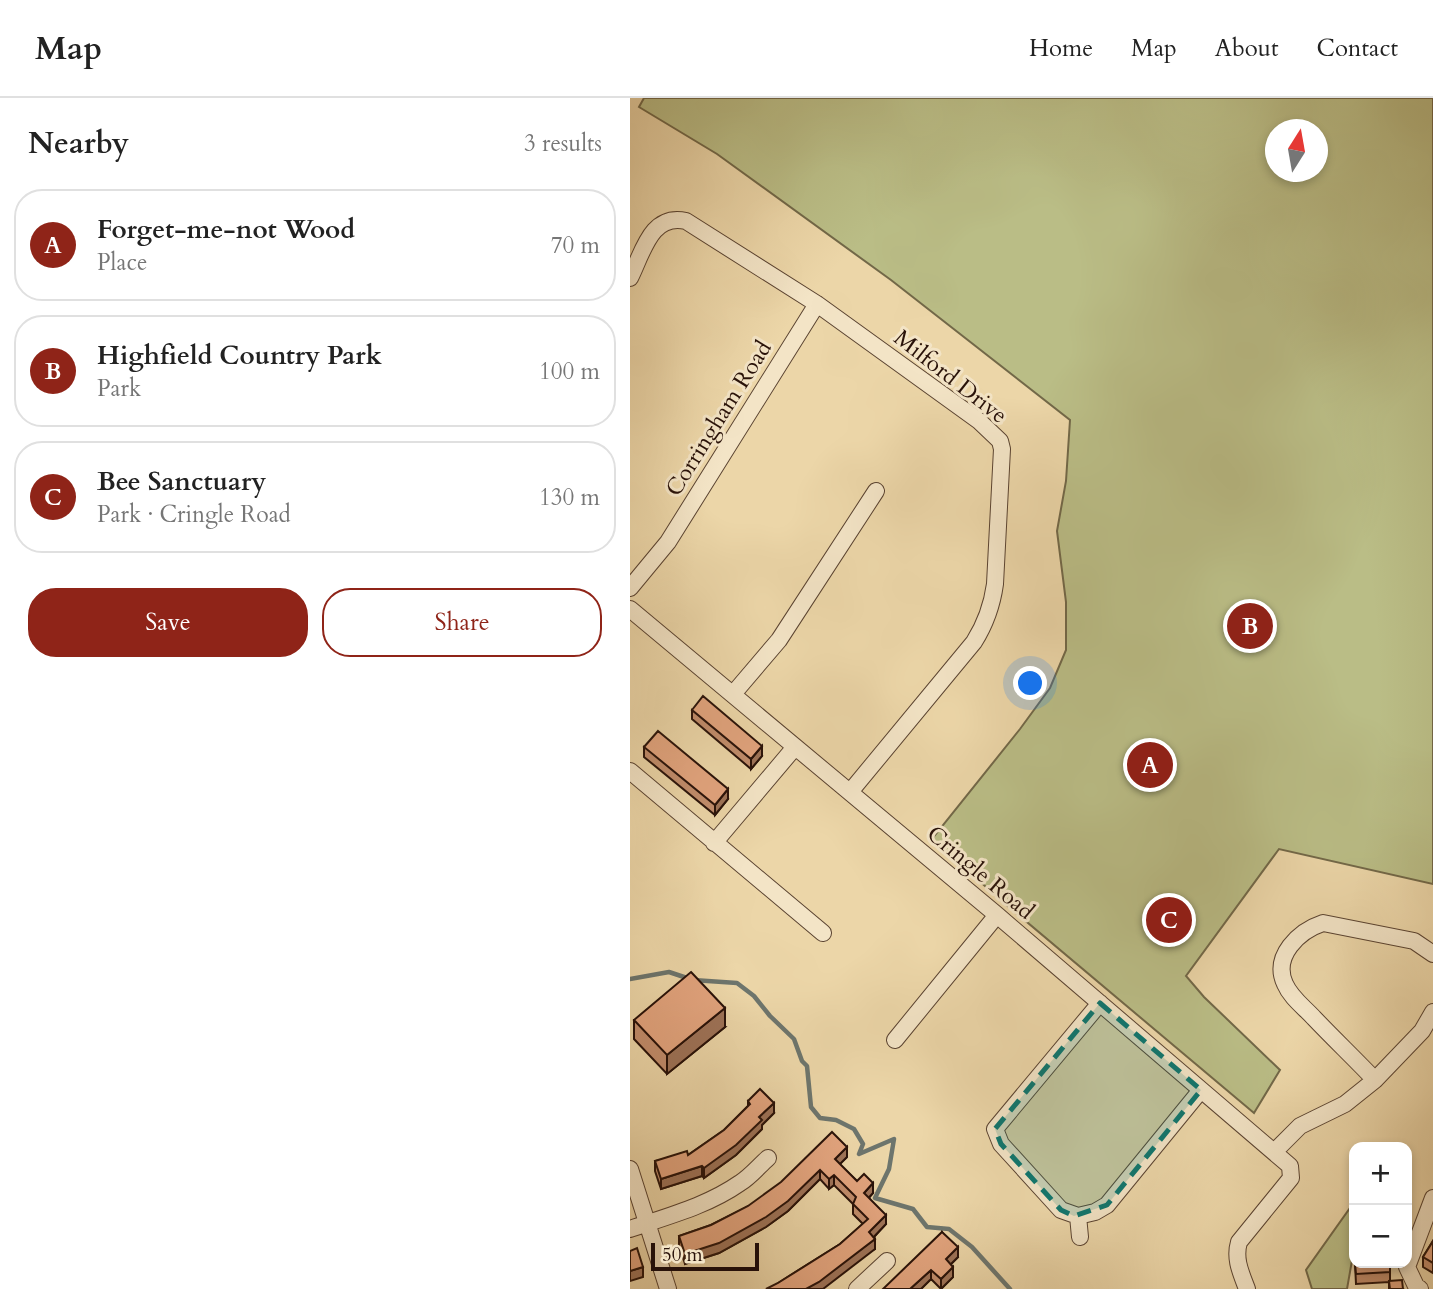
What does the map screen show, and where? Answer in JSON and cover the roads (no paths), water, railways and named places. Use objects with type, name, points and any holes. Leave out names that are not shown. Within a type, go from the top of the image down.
[{"type":"street","name":"Milford Drive","points":[[630,278],[658,225],[675,219],[686,221],[817,304],[979,421],[1000,442],[1002,449],[995,584],[992,606],[985,624],[974,642],[850,792]]},
{"type":"street","name":"Corringham Road","points":[[630,588],[668,542],[817,304]]},
{"type":"street","points":[[733,694],[779,640],[876,491]]},
{"type":"street","name":"Cringle Road","points":[[630,609],[997,915],[1290,1166],[1291,1178],[1239,1242],[1236,1253],[1247,1289]]},
{"type":"street","points":[[714,843],[794,747]]},
{"type":"street","points":[[630,771],[823,933]]},
{"type":"street","points":[[895,1041],[997,915]]},
{"type":"street","points":[[1376,1080],[1290,994],[1282,973],[1284,954],[1310,927],[1323,923],[1414,942],[1433,954]]},
{"type":"street","points":[[1100,1003],[995,1129],[1001,1144],[1062,1210],[1078,1216],[1095,1212],[1107,1205],[1201,1090]]},
{"type":"street","points":[[1275,1151],[1300,1126],[1345,1104],[1376,1080],[1423,1031],[1433,1012]]},
{"type":"street","points":[[630,1229],[695,1208],[721,1195],[743,1182],[768,1158]]},
{"type":"street","points":[[630,1169],[667,1289]]},
{"type":"street","points":[[1420,1289],[1407,1266],[1433,1198]]},
{"type":"street","points":[[1078,1216],[1080,1237]]},
{"type":"street","points":[[857,1289],[887,1261]]},
{"type":"waterway","points":[[630,979],[669,972],[693,980],[737,983],[754,996],[794,1039],[802,1061],[807,1066],[811,1107],[820,1118],[836,1120],[854,1129],[863,1144],[859,1154],[894,1139],[889,1169],[875,1198],[913,1209],[927,1227],[949,1229],[972,1247],[1010,1289]]},
{"type":"place","name":"Highfield Country Park","points":[[1250,626]]},
{"type":"place","name":"Forget-me-not Wood","points":[[1150,765]]},
{"type":"place","name":"Bee Sanctuary","points":[[1169,920]]}]
